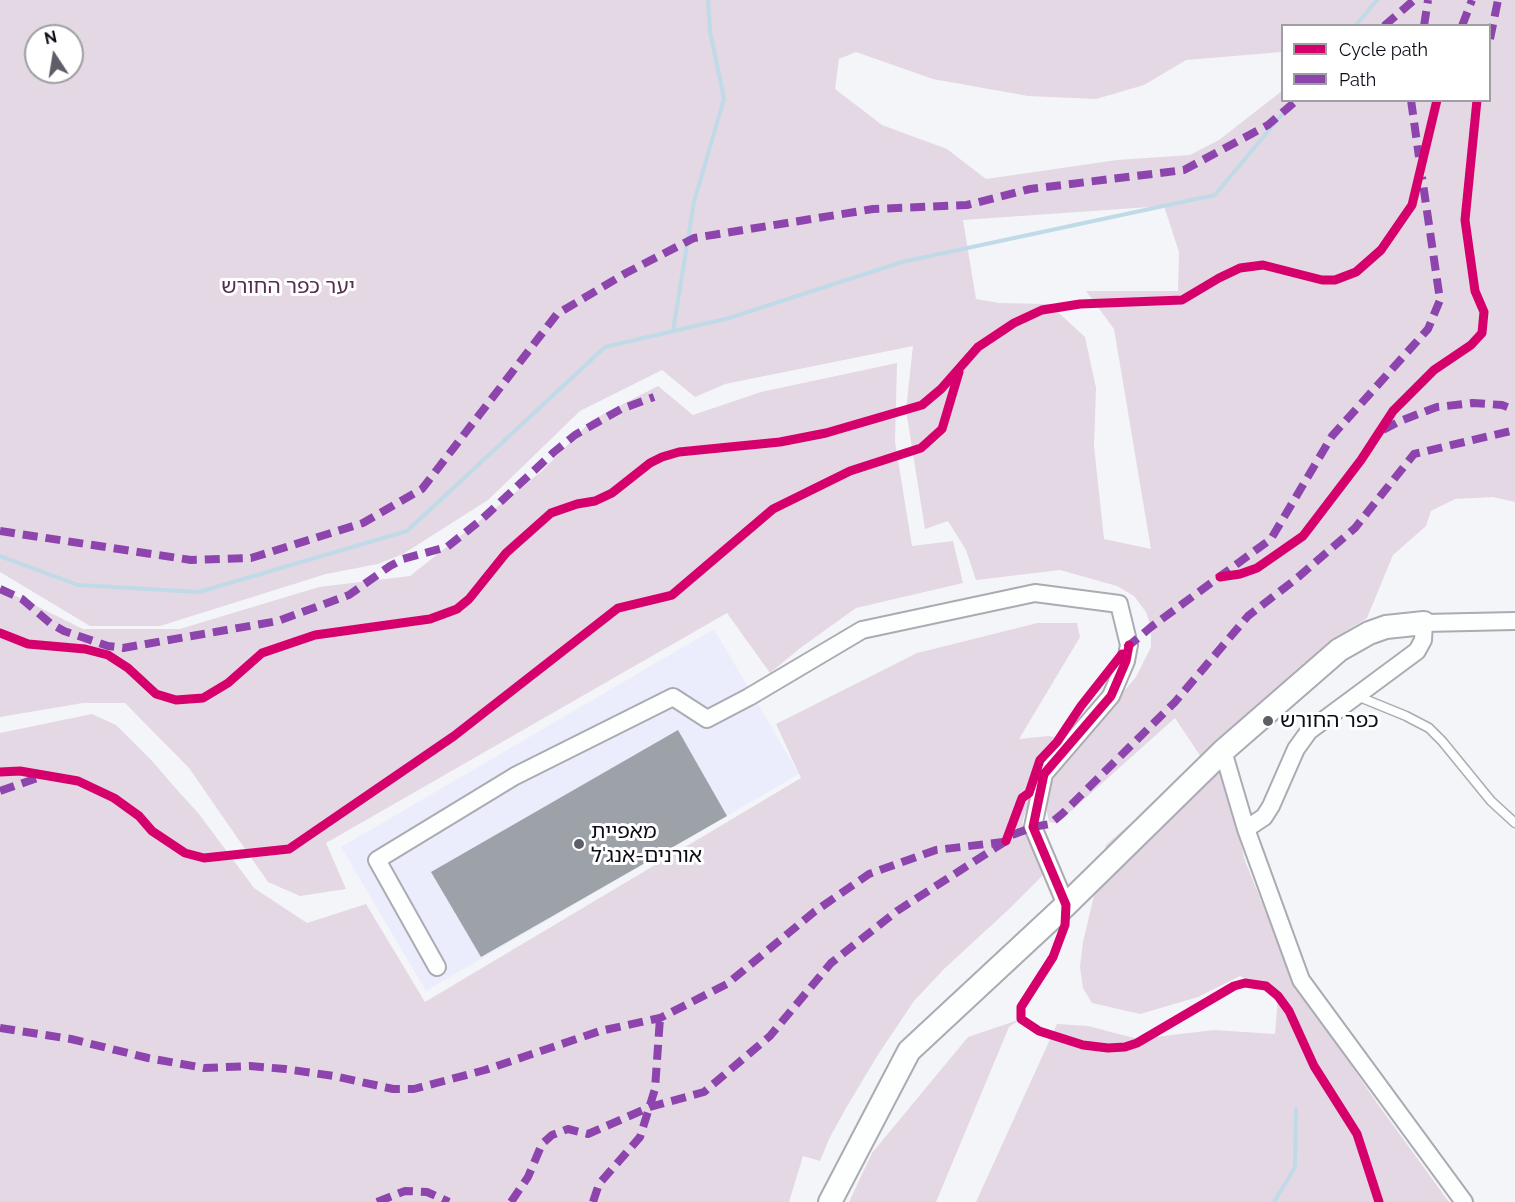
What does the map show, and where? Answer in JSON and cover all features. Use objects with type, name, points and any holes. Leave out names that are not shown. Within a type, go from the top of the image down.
[{"type":"main road","points":[[830,1202],[909,1051],[1066,905],[1223,751],[1346,645],[1386,627],[1425,623]]},
{"type":"street","points":[[437,967],[377,860],[515,776],[672,697],[707,719],[749,697],[862,630],[1035,593],[1119,604],[1129,645],[1126,661],[1111,696],[1044,774],[1033,827],[1066,905]]},
{"type":"street","points":[[1246,829],[1264,817],[1296,749],[1309,731],[1417,651],[1423,640],[1425,623],[1515,621]]},
{"type":"street","points":[[1223,751],[1246,829],[1301,980],[1464,1202]]},
{"type":"lane","points":[[1357,696],[1429,728],[1491,801],[1515,824]]},
{"type":"shaded area","points":[[714,629],[799,774],[426,991],[341,847]]},
{"type":"green space","name":"יער כפר החורש","points":[[0,0],[1515,0],[1515,502],[1493,497],[1455,499],[1431,511],[1426,526],[1393,555],[1367,618],[1346,631],[1217,746],[1245,861],[1294,981],[1377,1103],[1449,1202],[976,1202],[1057,1024],[1088,1026],[1138,1039],[1214,1030],[1275,1034],[1278,996],[1240,976],[1198,997],[1140,1014],[1092,1003],[1083,988],[1080,967],[1083,942],[1106,845],[1203,760],[1175,718],[1062,819],[1056,823],[1049,822],[1044,798],[1054,777],[1074,749],[1136,677],[1151,647],[1151,627],[1146,612],[1134,596],[1117,586],[1060,570],[976,580],[966,550],[948,521],[925,529],[906,410],[913,346],[725,384],[695,397],[662,370],[580,411],[488,500],[403,554],[378,564],[326,574],[160,626],[90,626],[0,572]],"holes":[[[1281,24],[1491,24],[1491,102],[1281,102],[1281,92],[1219,140],[1190,155],[1117,160],[986,179],[947,149],[882,125],[835,89],[839,59],[856,52],[933,79],[1028,96],[1096,99],[1144,85],[1186,60],[1281,52]],[[1164,206],[1179,252],[1178,291],[1086,291],[1114,329],[1151,549],[1104,539],[1094,446],[1096,388],[1085,337],[1049,304],[999,303],[976,299],[963,220]]]},
{"type":"green space","points":[[897,363],[895,442],[912,546],[953,541],[963,583],[856,608],[770,673],[727,613],[326,843],[346,889],[300,896],[268,882],[189,768],[125,703],[83,703],[0,717],[0,588],[83,629],[180,629],[319,587],[410,576],[542,471],[592,420],[658,386],[693,415],[761,392]]},
{"type":"green space","points":[[1037,623],[1077,623],[1080,637],[1019,739],[1049,736],[1064,739],[1036,775],[1028,794],[1028,804],[1022,823],[1045,873],[944,969],[914,1001],[846,1108],[820,1161],[803,1156],[789,1202],[0,1202],[0,733],[92,714],[116,725],[153,762],[199,814],[254,888],[307,923],[366,904],[425,1002],[801,778],[776,724],[917,653]]},
{"type":"green space","points":[[1021,1019],[1009,1027],[936,1202],[849,1202],[872,1153],[968,1037]]},
{"type":"building","name":"מאפיית אורנים-אנג'ל","points":[[678,730],[727,816],[481,957],[431,872]]},
{"type":"waterway","points":[[673,331],[694,202],[724,99],[710,31],[708,0]]},
{"type":"waterway","points":[[1357,24],[1377,0]]},
{"type":"waterway","points":[[0,556],[78,585],[199,592],[407,531],[605,347],[729,318],[902,262],[1215,195],[1292,102]]},
{"type":"waterway","points":[[1274,1202],[1295,1167],[1296,1109]]},
{"type":"marked path","points":[[1386,24],[1414,0]]},
{"type":"marked path","points":[[1424,24],[1428,0]]},
{"type":"marked path","points":[[1463,24],[1472,0]]},
{"type":"marked path","points":[[1491,34],[1498,0]]},
{"type":"marked path","points":[[0,531],[191,560],[251,558],[363,523],[422,489],[557,314],[626,273],[694,238],[873,209],[967,205],[1030,189],[1184,170],[1268,125],[1295,102]]},
{"type":"marked path","points":[[1411,102],[1419,157]]},
{"type":"marked path","points":[[1126,648],[1271,539],[1332,436],[1428,329],[1440,300],[1422,177]]},
{"type":"marked path","points":[[0,589],[22,599],[50,623],[64,631],[108,646],[123,648],[278,621],[349,595],[403,559],[447,547],[481,520],[575,435],[621,409],[654,397]]},
{"type":"marked path","points":[[1383,430],[1437,407],[1473,403],[1502,405],[1515,410]]},
{"type":"marked path","points":[[511,1202],[528,1177],[542,1144],[552,1135],[568,1129],[588,1134],[650,1107],[704,1092],[770,1036],[831,963],[897,911],[1012,835],[1033,827],[1050,824],[1175,702],[1248,616],[1296,579],[1355,528],[1414,454],[1515,430]]},
{"type":"marked path","points":[[0,791],[40,777]]},
{"type":"marked path","points":[[0,1028],[71,1039],[148,1058],[204,1068],[250,1066],[285,1069],[334,1076],[393,1089],[414,1089],[485,1070],[600,1031],[660,1018],[727,984],[814,912],[869,874],[936,850],[1003,842]]},
{"type":"marked path","points":[[593,1202],[599,1184],[640,1137],[655,1089],[660,1018]]},
{"type":"marked path","points":[[377,1202],[405,1191],[427,1192],[449,1202]]},
{"type":"cycle path","points":[[0,633],[28,644],[85,649],[108,655],[128,668],[156,694],[176,700],[203,698],[228,683],[262,653],[315,635],[430,619],[457,609],[469,599],[506,553],[551,513],[577,504],[595,501],[612,493],[650,463],[679,452],[780,442],[826,433],[922,405],[941,389],[978,347],[1014,323],[1042,310],[1080,304],[1182,300],[1240,268],[1263,265],[1322,280],[1335,280],[1356,272],[1381,250],[1412,205],[1437,102]]},
{"type":"cycle path","points":[[1220,577],[1240,574],[1257,568],[1303,536],[1361,460],[1393,411],[1434,370],[1471,345],[1482,333],[1484,312],[1475,291],[1465,220],[1477,102]]},
{"type":"cycle path","points":[[0,772],[20,771],[78,781],[114,798],[139,816],[152,831],[185,853],[204,858],[289,849],[454,736],[618,608],[672,595],[773,509],[850,471],[921,448],[942,429],[959,372]]},
{"type":"cycle path","points":[[1129,645],[1126,661],[1111,696],[1044,774],[1033,827],[1066,905],[1065,925],[1053,957],[1021,1007],[1021,1019],[1039,1031],[1083,1045],[1108,1048],[1125,1047],[1137,1043],[1234,986],[1245,983],[1266,986],[1278,996],[1289,1011],[1314,1066],[1357,1134],[1379,1202]]},
{"type":"cycle path","points":[[1006,841],[1022,798],[1029,793],[1040,760],[1057,742],[1081,706],[1122,654]]},
{"type":"place","name":"כפר החורש","points":[[1268,721]]},
{"type":"place","name":"מאפיית אורנים-אנג'ל","points":[[579,844]]}]
